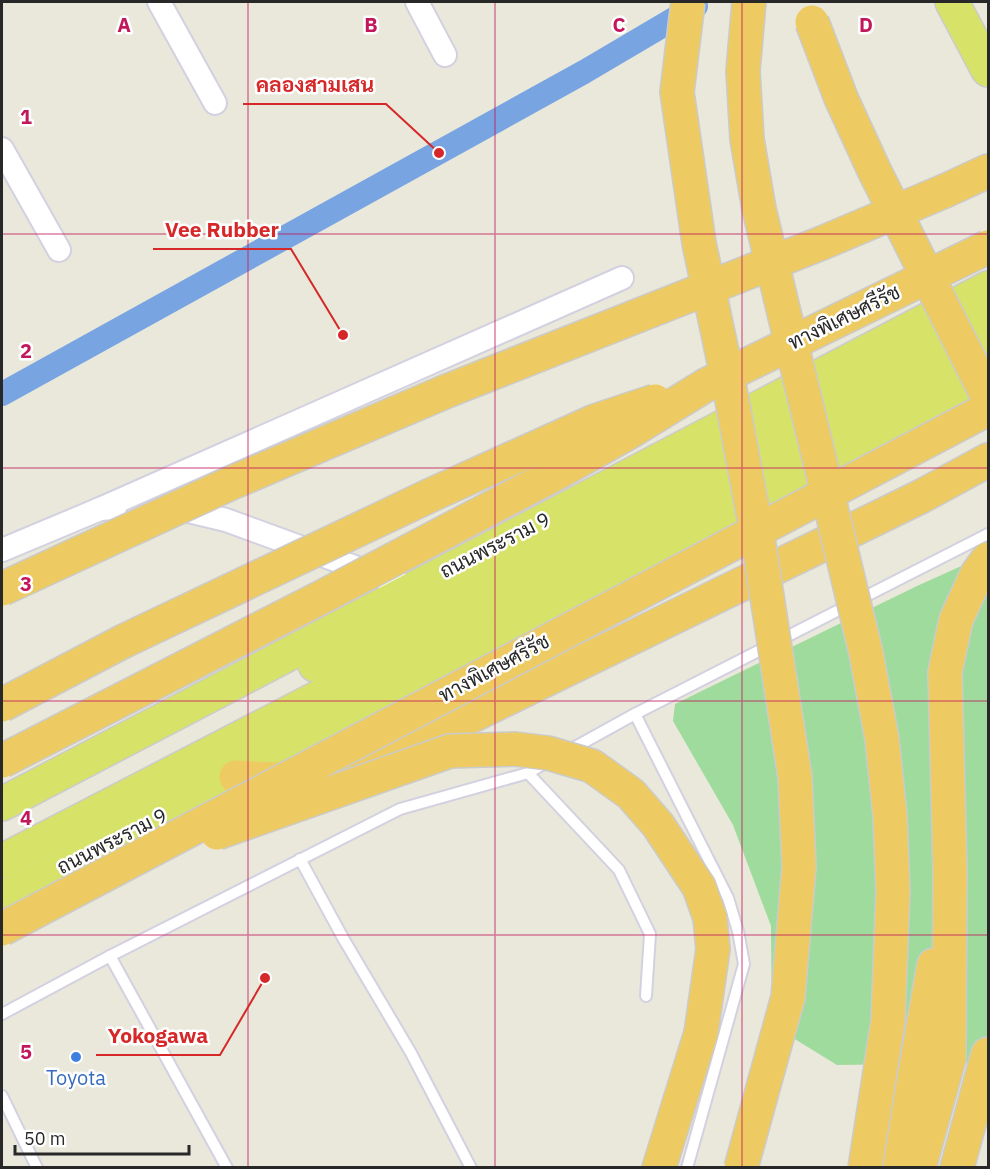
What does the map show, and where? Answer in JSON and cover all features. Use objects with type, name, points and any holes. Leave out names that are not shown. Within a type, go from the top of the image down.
[{"type":"highway","points":[[688,2],[677,92],[699,243],[759,545],[795,777],[799,867],[788,997],[741,1167]]},
{"type":"highway","points":[[749,2],[742,71],[747,139],[759,209],[866,653],[883,750],[890,816],[893,891],[888,1021],[865,1167]]},
{"type":"highway","points":[[812,2],[812,22],[841,98],[874,170],[986,395]]},
{"type":"highway","points":[[2,589],[229,484],[447,391],[822,243],[988,171]]},
{"type":"highway","name":"ทางพิเศษศรีรัช","points":[[2,761],[312,603],[548,478],[706,385],[988,247]]},
{"type":"highway","points":[[2,705],[124,641],[442,490],[595,421],[706,385]]},
{"type":"highway","name":"ทางพิเศษศรีรัช","points":[[2,929],[986,395]]},
{"type":"highway","points":[[236,777],[274,779],[315,772],[402,750],[922,496],[988,460]]},
{"type":"highway","points":[[919,1167],[949,1058],[950,871],[945,672],[956,620],[977,574],[988,558]]},
{"type":"highway","points":[[111,871],[450,751],[515,749],[548,753],[592,766],[631,794],[658,825],[699,887],[710,918],[713,949],[701,1033],[659,1167]]},
{"type":"highway","points":[[887,1167],[903,1141],[950,871]]},
{"type":"highway","points":[[957,1167],[988,1054]]},
{"type":"main road","points":[[952,2],[988,70]]},
{"type":"main road","points":[[762,407],[815,347],[876,295],[988,235]]},
{"type":"main road","name":"ถนนพระราม 9","points":[[2,804],[988,288]]},
{"type":"main road","name":"ถนนพระราม 9","points":[[2,826],[988,317]]},
{"type":"main road","name":"ถนนพระราม 9","points":[[2,861],[988,351]]},
{"type":"main road","name":"ถนนพระราม 9","points":[[2,898],[236,777],[494,639],[986,395]]},
{"type":"street","points":[[159,2],[215,103]]},
{"type":"street","points":[[417,2],[445,55]]},
{"type":"street","points":[[2,149],[59,250]]},
{"type":"street","points":[[2,550],[622,278]]},
{"type":"street","points":[[100,508],[168,507],[226,520],[412,588]]},
{"type":"lane","points":[[2,1014],[110,956],[400,809],[528,773],[636,714],[988,534]]},
{"type":"lane","points":[[636,714],[728,898],[738,931],[744,964],[687,1167]]},
{"type":"lane","points":[[528,773],[619,870],[650,934],[646,996]]},
{"type":"lane","points":[[300,859],[343,938],[411,1053],[471,1167]]},
{"type":"lane","points":[[110,956],[227,1167]]},
{"type":"lane","points":[[2,1096],[37,1167]]},
{"type":"green space","points":[[988,554],[988,1063],[837,1065],[772,1025],[771,926],[733,825],[673,721],[675,704],[917,586]]},
{"type":"waterway","points":[[2,394],[584,72],[696,6]]},
{"type":"place","name":"คลองสามเสน","points":[[439,153]]},
{"type":"place","name":"Vee Rubber","points":[[343,335]]},
{"type":"place","name":"Yokogawa","points":[[265,978]]},
{"type":"place","name":"Toyota","points":[[76,1057]]}]
